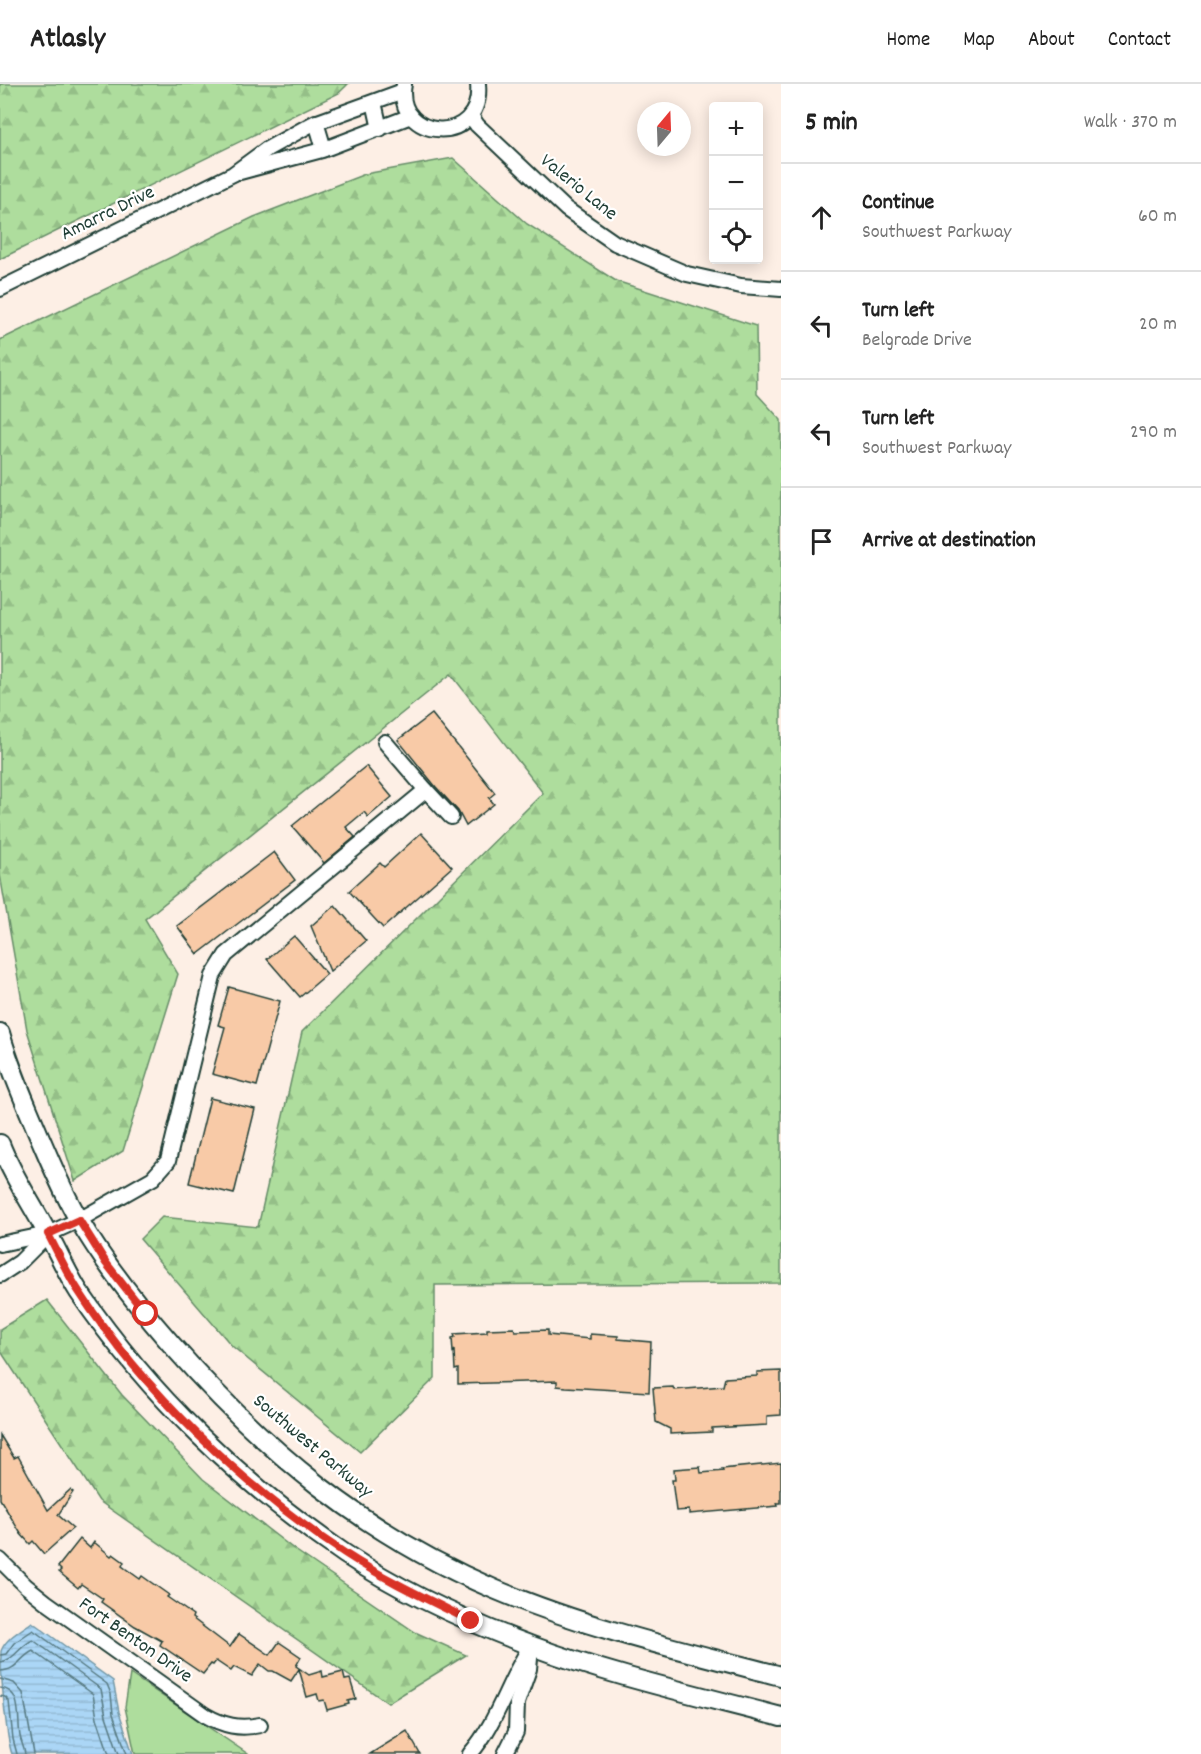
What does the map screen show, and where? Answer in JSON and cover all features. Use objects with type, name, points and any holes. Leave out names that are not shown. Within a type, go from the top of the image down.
[{"type":"main road","name":"Southwest Parkway","points":[[0,1033],[10,1068],[56,1174],[79,1220],[106,1263],[146,1314],[211,1389],[274,1449],[323,1491],[380,1529],[440,1563],[492,1588],[549,1611],[624,1635],[781,1676]]},
{"type":"main road","points":[[0,1144],[78,1290],[116,1342],[164,1400],[221,1456],[292,1515],[346,1554],[409,1591],[471,1621],[531,1646],[585,1664],[781,1718]]},
{"type":"street","points":[[403,88],[406,108],[411,116],[430,129],[441,130],[452,129],[471,116],[479,95],[478,84]]},
{"type":"street","name":"Amarra Drive","points":[[0,289],[232,174],[267,149],[316,122],[374,102],[403,88]]},
{"type":"street","points":[[374,102],[380,129]]},
{"type":"street","name":"Amarra Drive","points":[[232,174],[324,149],[411,116]]},
{"type":"street","name":"Valerio Lane","points":[[471,116],[477,125],[566,209],[615,243],[687,274],[741,286],[781,289]]},
{"type":"street","points":[[316,122],[324,149]]},
{"type":"street","points":[[385,742],[452,818]]},
{"type":"street","points":[[0,1244],[48,1234],[79,1220],[153,1178],[168,1161],[213,976],[226,955],[426,790]]},
{"type":"street","points":[[0,1275],[20,1262],[48,1234]]},
{"type":"street","name":"Fort Benton Drive","points":[[0,1560],[26,1587],[211,1719],[242,1728],[260,1725]]},
{"type":"street","points":[[470,1754],[480,1743],[493,1721],[518,1665],[531,1646]]},
{"type":"street","points":[[505,1754],[516,1732],[517,1702],[529,1669],[531,1646]]},
{"type":"green space","points":[[0,84],[348,84],[339,93],[0,259]]},
{"type":"green space","points":[[453,158],[527,224],[616,281],[756,326],[757,394],[781,420],[781,1283],[435,1285],[435,1378],[360,1452],[232,1346],[140,1239],[162,1217],[258,1227],[302,1032],[543,793],[451,674],[145,919],[178,974],[123,1151],[75,1181],[27,1030],[0,875],[0,340],[254,217],[365,174]]},
{"type":"green space","points":[[47,1300],[122,1395],[203,1479],[295,1550],[415,1632],[466,1655],[388,1703],[99,1501],[0,1350],[0,1329]]},
{"type":"green space","points":[[130,1674],[248,1754],[135,1754],[125,1707]]},
{"type":"water","points":[[32,1622],[113,1681],[119,1712],[133,1754],[12,1754],[4,1702],[1,1651],[10,1638]]},
{"type":"building","points":[[432,714],[495,793],[489,798],[494,804],[466,826],[458,811],[398,740]]},
{"type":"building","points":[[366,766],[392,797],[368,817],[364,812],[346,827],[355,837],[324,863],[292,826]]},
{"type":"building","points":[[421,833],[452,867],[383,928],[349,891],[380,863],[384,867]]},
{"type":"building","points":[[274,852],[295,880],[198,954],[177,926]]},
{"type":"building","points":[[335,905],[366,941],[330,971],[311,926]]},
{"type":"building","points":[[294,936],[327,974],[300,997],[267,959]]},
{"type":"building","points":[[229,987],[280,1001],[257,1086],[212,1074],[225,1027],[218,1025]]},
{"type":"building","points":[[210,1098],[255,1109],[234,1194],[189,1183]]},
{"type":"building","points":[[514,1328],[515,1331],[548,1330],[548,1335],[590,1339],[590,1334],[651,1342],[649,1392],[557,1386],[557,1381],[458,1384],[458,1369],[455,1370],[453,1352],[454,1334]]},
{"type":"building","points":[[781,1371],[781,1415],[767,1416],[767,1425],[712,1428],[712,1432],[670,1434],[670,1429],[656,1422],[653,1388],[673,1387],[674,1390],[723,1386],[725,1378],[757,1376],[757,1372]]},
{"type":"building","points":[[0,1435],[14,1458],[18,1456],[48,1510],[70,1490],[73,1492],[58,1515],[73,1528],[44,1554],[33,1541],[30,1544],[21,1534],[0,1499]]},
{"type":"building","points":[[781,1463],[781,1503],[777,1503],[778,1506],[689,1514],[689,1510],[676,1511],[672,1480],[675,1480],[674,1469],[700,1467],[701,1473]]},
{"type":"building","points":[[80,1539],[90,1548],[94,1542],[111,1556],[113,1554],[124,1562],[122,1566],[140,1579],[142,1576],[169,1595],[167,1597],[193,1615],[192,1618],[230,1647],[239,1634],[270,1655],[279,1642],[301,1657],[296,1666],[309,1675],[322,1671],[323,1677],[343,1672],[345,1680],[350,1679],[356,1699],[348,1701],[349,1704],[327,1710],[324,1700],[319,1701],[317,1694],[307,1697],[299,1669],[291,1681],[269,1671],[260,1664],[252,1676],[234,1667],[231,1671],[216,1661],[203,1674],[160,1645],[162,1641],[135,1626],[101,1602],[103,1599],[81,1584],[78,1588],[59,1572],[61,1570],[58,1567]]},
{"type":"building","points":[[407,1731],[420,1754],[370,1754]]},
{"type":"route","points":[[146,1314],[106,1263],[79,1220],[48,1234],[78,1290],[116,1342],[164,1400],[221,1456],[292,1515],[346,1554],[409,1591],[471,1621]]}]
